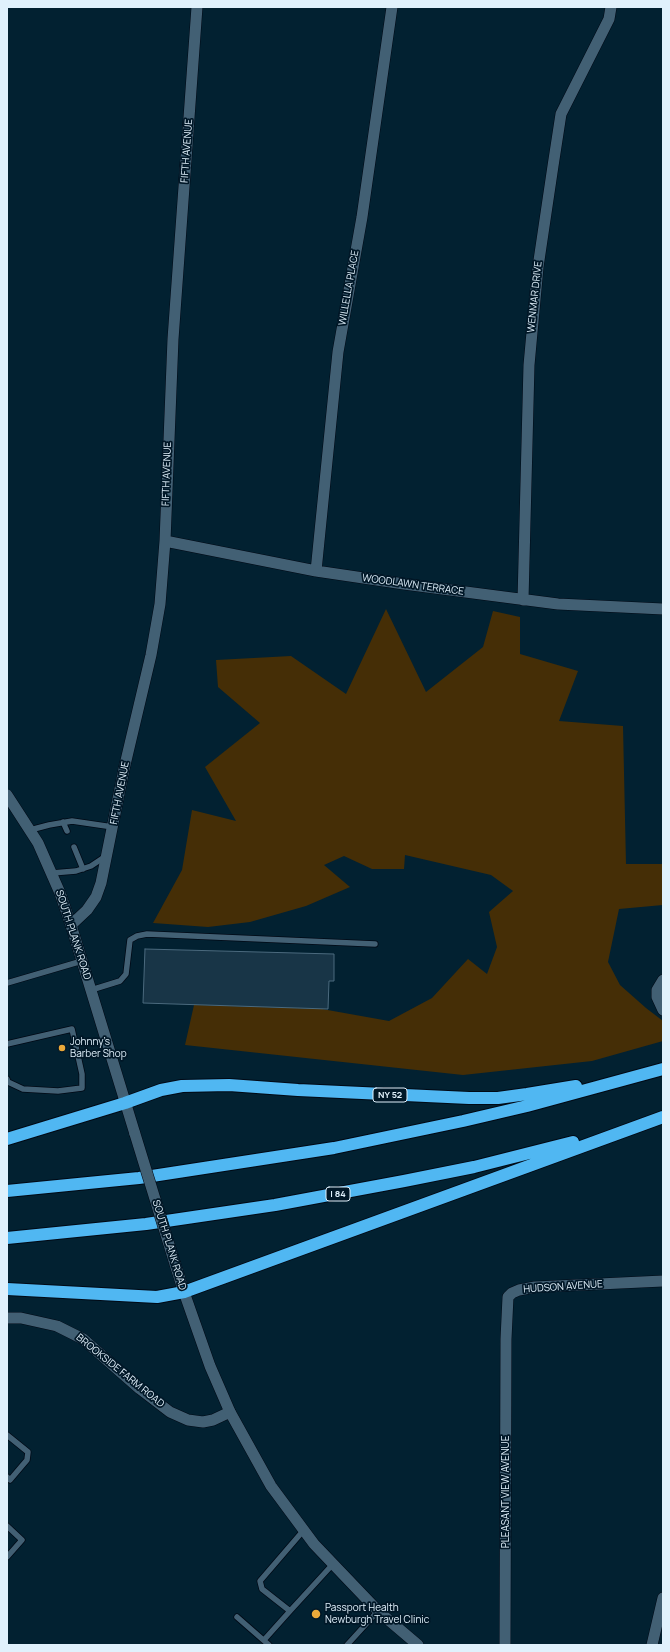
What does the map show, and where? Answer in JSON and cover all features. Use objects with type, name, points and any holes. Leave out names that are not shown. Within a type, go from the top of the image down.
[{"type":"highway","name":"NY 52","points":[[125,1103],[161,1090],[206,1085],[229,1085],[437,1098],[498,1098],[659,1070]]},
{"type":"highway","points":[[7,1191],[139,1178],[334,1148],[527,1106],[659,1070]]},
{"type":"highway","points":[[7,1139],[125,1103]]},
{"type":"highway","points":[[7,1289],[157,1296],[184,1292],[663,1117]]},
{"type":"highway","name":"I 84","points":[[7,1238],[161,1222],[342,1194],[530,1153],[663,1117]]},
{"type":"street","name":"FIFTH AVENUE","points":[[72,925],[87,910],[96,897],[101,883],[124,769],[156,631],[165,541],[173,339],[197,7]]},
{"type":"street","name":"WILLELLA PLACE","points":[[316,571],[338,352],[362,217],[392,7]]},
{"type":"street","name":"WENMAR DRIVE","points":[[523,600],[529,365],[538,267],[561,114],[609,19],[611,7]]},
{"type":"street","name":"WOODLAWN TERRACE","points":[[165,541],[316,571],[404,584],[558,604],[663,609]]},
{"type":"street","name":"SOUTH PLANK ROAD","points":[[7,794],[30,830],[52,873],[72,925],[125,1103],[184,1292],[210,1366],[230,1412],[271,1486],[303,1531],[378,1612],[418,1645]]},
{"type":"street","points":[[663,980],[658,990],[657,997],[663,1010]]},
{"type":"street","name":"HUDSON AVENUE","points":[[506,1339],[506,1301],[508,1296],[519,1290],[535,1287],[663,1280]]},
{"type":"street","name":"BROOKSIDE FARM ROAD","points":[[7,1318],[21,1318],[57,1326],[83,1339],[140,1389],[170,1412],[188,1420],[203,1422],[213,1420],[230,1412]]},
{"type":"street","name":"PLEASANT VIEW AVENUE","points":[[505,1645],[506,1339]]},
{"type":"street","points":[[652,1645],[663,1598]]},
{"type":"lane","points":[[30,830],[72,821],[113,827]]},
{"type":"lane","points":[[63,822],[67,831]]},
{"type":"lane","points":[[74,847],[83,869]]},
{"type":"lane","points":[[52,873],[83,869],[91,866],[108,854]]},
{"type":"lane","points":[[91,990],[120,981],[126,974],[130,940],[137,936],[146,934],[375,944]]},
{"type":"lane","points":[[7,983],[82,961]]},
{"type":"lane","points":[[7,1044],[72,1029],[82,1074],[82,1088],[58,1091],[23,1089],[8,1081]]},
{"type":"lane","points":[[7,1435],[28,1452],[27,1460],[10,1480],[7,1477]]},
{"type":"lane","points":[[7,1526],[22,1540],[7,1557]]},
{"type":"lane","points":[[290,1611],[265,1593],[260,1585],[260,1581],[303,1531]]},
{"type":"lane","points":[[264,1640],[333,1564]]},
{"type":"lane","points":[[347,1645],[378,1612]]},
{"type":"lane","points":[[236,1616],[270,1645]]},
{"type":"shaded area","points":[[386,609],[426,692],[483,647],[493,611],[520,617],[520,654],[578,671],[559,721],[623,726],[626,864],[663,864],[663,905],[619,909],[608,962],[620,985],[663,1021],[663,1041],[592,1061],[463,1075],[185,1045],[194,1005],[322,1009],[389,1021],[432,998],[468,959],[487,974],[497,947],[489,912],[513,891],[491,875],[405,855],[404,869],[372,869],[344,856],[324,865],[350,887],[306,906],[250,922],[208,927],[153,923],[182,870],[192,810],[236,821],[205,767],[260,723],[218,687],[216,660],[291,656],[346,694]]},
{"type":"building","points":[[145,949],[334,954],[334,981],[329,981],[328,1009],[143,1003]]},
{"type":"place","name":"Johnny’s Barber Shop","points":[[62,1048]]},
{"type":"place","name":"Passport Health Newburgh Travel Clinic","points":[[316,1614]]}]
